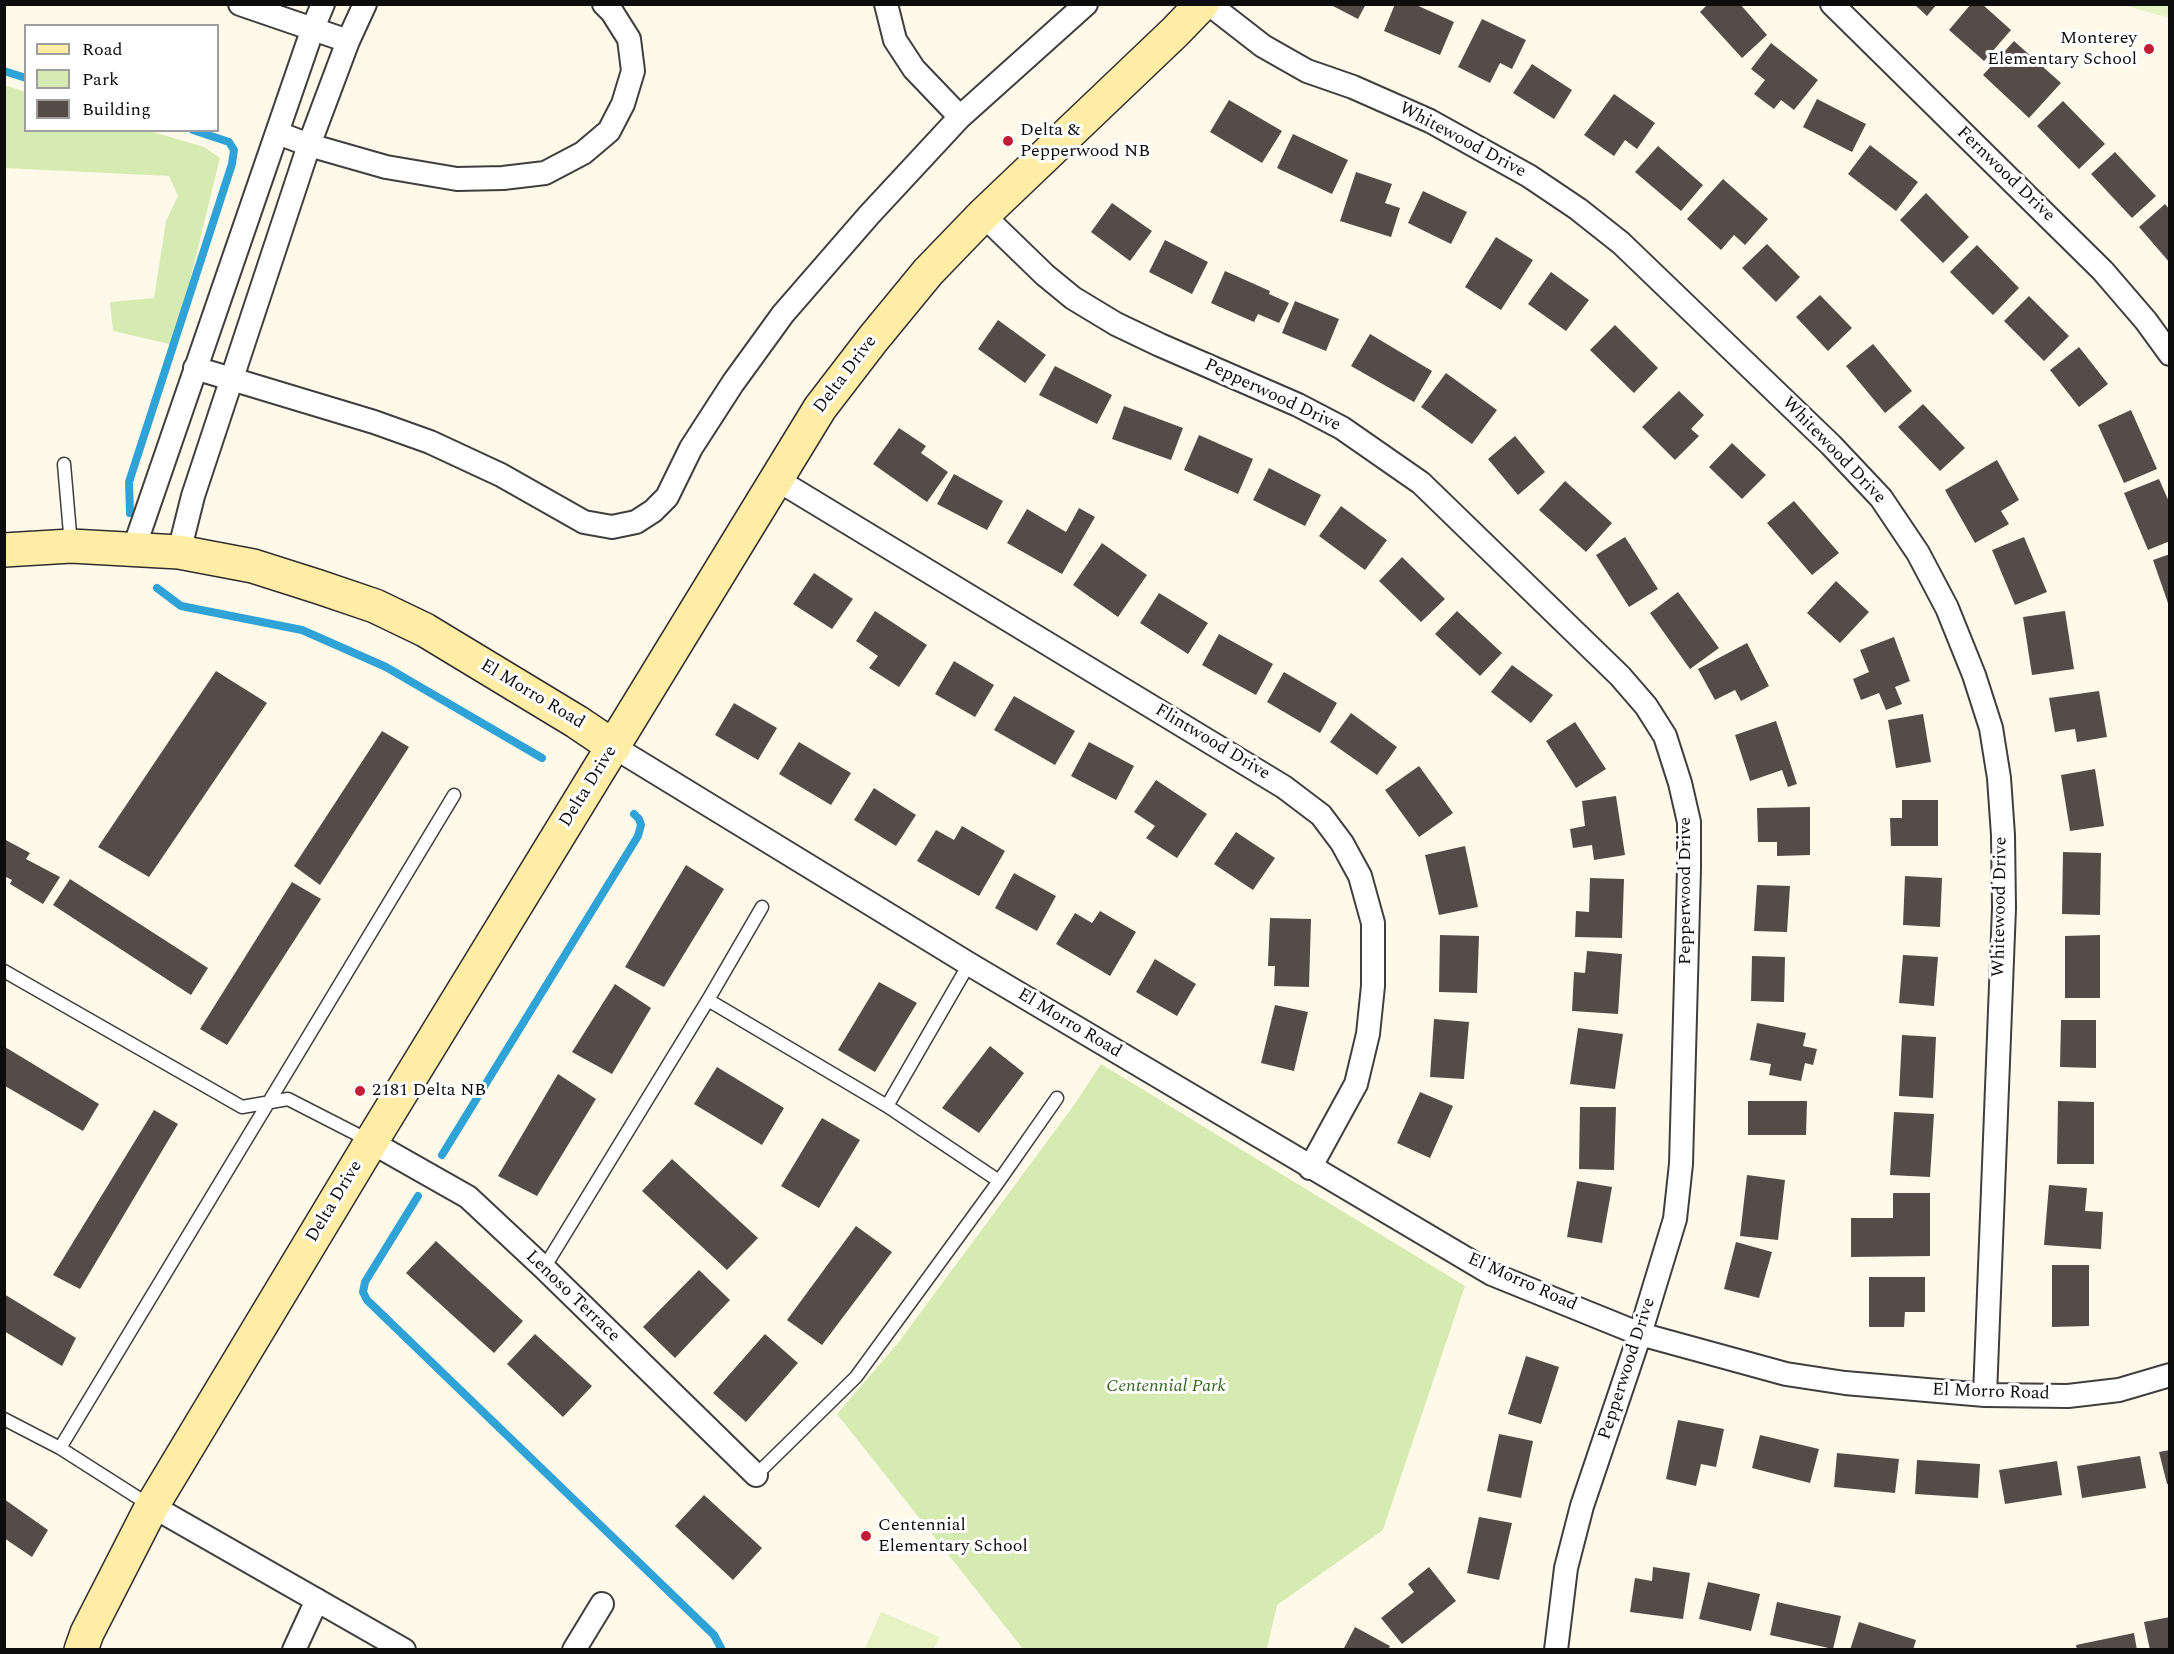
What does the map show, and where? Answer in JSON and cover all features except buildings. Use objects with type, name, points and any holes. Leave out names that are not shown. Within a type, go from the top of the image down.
[{"type":"main road","name":"Delta Drive","points":[[81,1650],[87,1633],[152,1506],[370,1142],[820,408],[928,272],[983,215],[1202,4]]},
{"type":"main road","name":"El Morro Road","points":[[4,550],[71,546],[134,548],[179,552],[253,566],[375,606],[425,630],[614,747]]},
{"type":"street","points":[[240,4],[348,41]]},
{"type":"street","points":[[134,548],[323,4]]},
{"type":"street","points":[[179,552],[193,496],[309,145],[348,41],[365,4]]},
{"type":"street","points":[[278,133],[309,145],[386,167],[457,178],[503,178],[545,173],[583,153],[609,130],[623,104],[633,71],[629,39],[612,12],[604,4]]},
{"type":"street","points":[[886,4],[895,40],[914,69],[960,117]]},
{"type":"street","points":[[195,368],[374,422],[430,442],[501,475],[584,522],[612,527],[636,522],[653,511],[667,497],[691,448],[733,383],[783,314],[869,215],[960,117],[1086,4]]},
{"type":"street","name":"Whitewood Drive","points":[[1209,4],[1263,46],[1306,71],[1353,87],[1430,121],[1529,176],[1578,209],[1621,243],[1832,445],[1881,498],[1918,553],[1947,608],[1974,675],[1991,728],[1999,778],[2003,835],[2004,908],[1985,1395]]},
{"type":"street","name":"Fernwood Drive","points":[[1832,4],[2103,271],[2146,321],[2169,354]]},
{"type":"street","name":"Pepperwood Drive","points":[[983,215],[1045,275],[1073,298],[1142,337],[1298,405],[1342,428],[1421,483],[1620,676],[1646,706],[1665,736],[1680,783],[1689,822],[1681,1164],[1674,1219],[1640,1334],[1582,1506],[1566,1568],[1556,1650]]},
{"type":"street","name":"Flintwood Drive","points":[[776,479],[1284,787],[1321,815],[1342,843],[1360,876],[1373,923],[1373,986],[1368,1034],[1356,1084],[1310,1168]]},
{"type":"street","name":"El Morro Road","points":[[614,747],[969,964],[1491,1274],[1640,1334],[1786,1374],[1845,1383],[1985,1395],[2078,1395],[2119,1390],[2169,1375]]},
{"type":"street","name":"Lenoso Terrace","points":[[370,1142],[468,1197],[756,1475]]},
{"type":"street","points":[[152,1506],[404,1650]]},
{"type":"street","points":[[294,1650],[318,1600]]},
{"type":"street","points":[[574,1650],[602,1604]]},
{"type":"lane","points":[[64,464],[71,546]]},
{"type":"lane","points":[[60,1448],[454,795]]},
{"type":"lane","points":[[544,1268],[708,1000],[762,907]]},
{"type":"lane","points":[[887,1106],[969,964]]},
{"type":"lane","points":[[4,971],[242,1107],[288,1100],[370,1142]]},
{"type":"lane","points":[[708,1000],[887,1106],[999,1181]]},
{"type":"lane","points":[[756,1475],[856,1377],[1057,1098]]},
{"type":"lane","points":[[4,1419],[60,1448],[152,1506]]},
{"type":"green space","points":[[2124,5],[2169,5],[2169,17],[2158,15]]},
{"type":"green space","points":[[5,85],[24,92],[24,132],[153,132],[204,147],[220,158],[174,345],[113,331],[110,302],[154,298],[166,221],[178,196],[169,176],[5,168]]},
{"type":"green space","name":"Centennial Park","points":[[1101,1064],[1465,1286],[1383,1530],[1277,1605],[1267,1649],[1023,1649],[837,1414],[898,1343],[1074,1105]]},
{"type":"green space","points":[[881,1612],[940,1637],[934,1649],[865,1649]]},
{"type":"waterway","points":[[4,71],[24,77]]},
{"type":"waterway","points":[[130,513],[129,482],[232,164],[234,150],[229,142],[199,132]]},
{"type":"waterway","points":[[157,588],[181,606],[302,630],[386,667],[542,758]]},
{"type":"waterway","points":[[442,1155],[638,836],[641,825],[634,814]]},
{"type":"waterway","points":[[418,1196],[365,1282],[363,1292],[367,1300],[714,1635],[722,1650]]},
{"type":"place","name":"Monterey Elementary School","points":[[2149,49]]},
{"type":"place","name":"Delta & Pepperwood NB","points":[[1008,141]]},
{"type":"place","name":"2181 Delta NB","points":[[360,1091]]},
{"type":"place","name":"Centennial Elementary School","points":[[866,1536]]}]
